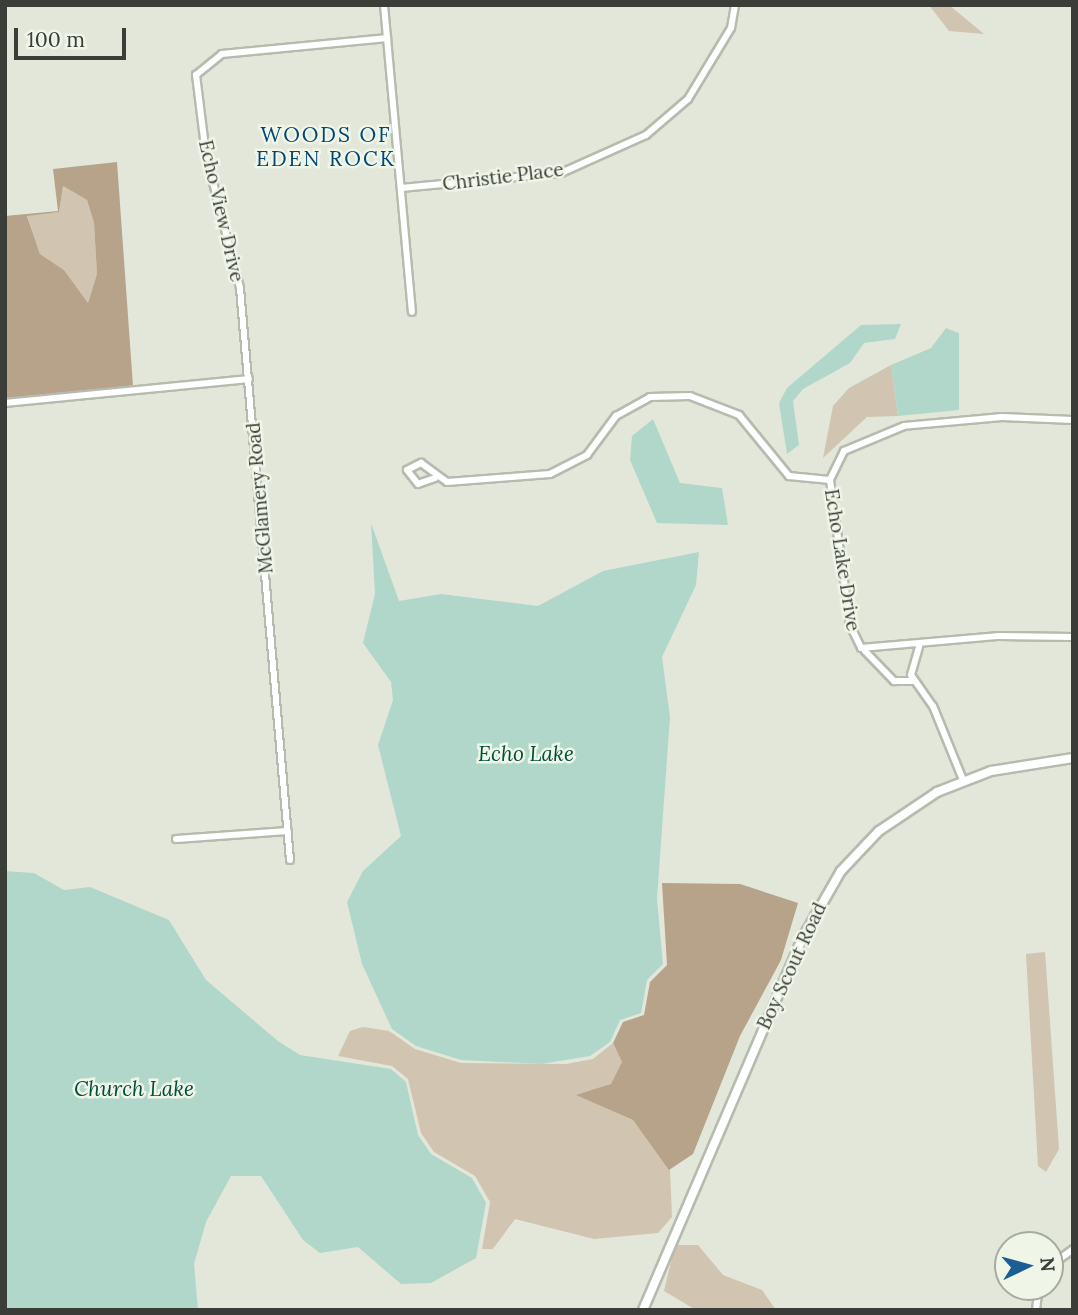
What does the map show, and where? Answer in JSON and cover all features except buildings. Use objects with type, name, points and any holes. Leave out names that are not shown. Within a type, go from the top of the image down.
[{"type":"street","points":[[384,5],[412,312]]},
{"type":"street","name":"Christie Place","points":[[401,188],[561,173],[646,135],[688,99],[730,28],[735,5]]},
{"type":"street","name":"Echo View Drive","points":[[249,379],[240,288],[206,155],[196,75],[222,54],[387,38]]},
{"type":"street","points":[[5,402],[249,379]]},
{"type":"street","name":"McGlamery Road","points":[[249,379],[290,860]]},
{"type":"street","points":[[435,478],[421,463],[407,470],[418,484],[435,478],[550,474],[587,456],[616,416],[650,397],[690,396],[739,415],[789,476],[830,480]]},
{"type":"street","name":"Echo Lake Drive","points":[[914,681],[894,681],[865,651],[850,625],[830,480],[844,451],[904,426],[1002,417],[1073,420]]},
{"type":"street","name":"Echo Lake Drive","points":[[865,651],[999,636],[1073,637]]},
{"type":"street","points":[[919,647],[911,666],[914,681],[933,706],[963,780]]},
{"type":"street","name":"Boy Scout Road","points":[[643,1310],[822,899],[879,831],[963,780],[1073,758]]},
{"type":"street","points":[[176,839],[288,831]]},
{"type":"shaded area","points":[[929,5],[949,5],[984,34],[949,31]]},
{"type":"shaded area","points":[[117,162],[133,386],[5,399],[5,216],[58,211],[53,169]],"holes":[[[63,186],[87,200],[94,223],[97,274],[88,303],[64,270],[40,254],[27,216],[59,212]]]},
{"type":"shaded area","points":[[63,186],[87,200],[94,223],[97,274],[88,303],[64,270],[40,254],[27,215],[59,212]]},
{"type":"shaded area","points":[[891,365],[898,416],[867,417],[823,458],[833,406],[849,388]]},
{"type":"shaded area","points":[[662,883],[740,884],[798,903],[781,960],[740,1036],[693,1154],[669,1170],[633,1120],[576,1095],[611,1084],[622,1062],[613,1043],[623,1022],[644,1015],[650,982],[667,965]]},
{"type":"shaded area","points":[[1045,952],[1059,1149],[1046,1172],[1038,1166],[1026,954]]},
{"type":"shaded area","points":[[363,1027],[389,1031],[415,1049],[461,1063],[566,1064],[593,1059],[613,1043],[622,1062],[611,1085],[577,1095],[633,1120],[653,1144],[670,1170],[672,1217],[658,1233],[594,1239],[515,1219],[493,1249],[482,1249],[490,1202],[475,1176],[434,1152],[421,1133],[408,1079],[392,1066],[338,1056],[350,1031]]},
{"type":"shaded area","points":[[675,1245],[698,1245],[723,1275],[762,1290],[776,1310],[696,1310],[664,1291]]},
{"type":"water","points":[[901,324],[895,339],[864,343],[850,363],[803,389],[793,401],[799,445],[787,454],[779,403],[787,388],[861,325]]},
{"type":"water","points":[[946,328],[959,333],[959,410],[898,416],[891,365],[931,348]]},
{"type":"water","points":[[653,419],[680,483],[722,488],[728,525],[657,523],[630,460],[632,436]]},
{"type":"water","name":"Echo Lake","points":[[371,523],[399,601],[441,594],[538,606],[603,571],[699,552],[696,585],[662,657],[670,717],[657,899],[663,964],[647,980],[641,1013],[620,1020],[610,1042],[590,1056],[541,1064],[461,1060],[416,1046],[392,1029],[362,964],[347,902],[363,871],[401,836],[378,745],[393,700],[391,682],[363,643],[375,594]]},
{"type":"water","name":"Church Lake","points":[[5,871],[34,873],[64,890],[90,887],[169,920],[206,980],[278,1041],[300,1055],[391,1069],[406,1082],[418,1135],[431,1154],[472,1178],[486,1203],[476,1258],[431,1283],[401,1284],[358,1247],[320,1253],[303,1240],[261,1176],[231,1176],[206,1222],[194,1264],[198,1310],[5,1310]]},
{"type":"district","name":"WOODS OF EDEN ROCK","points":[[326,147]]}]
